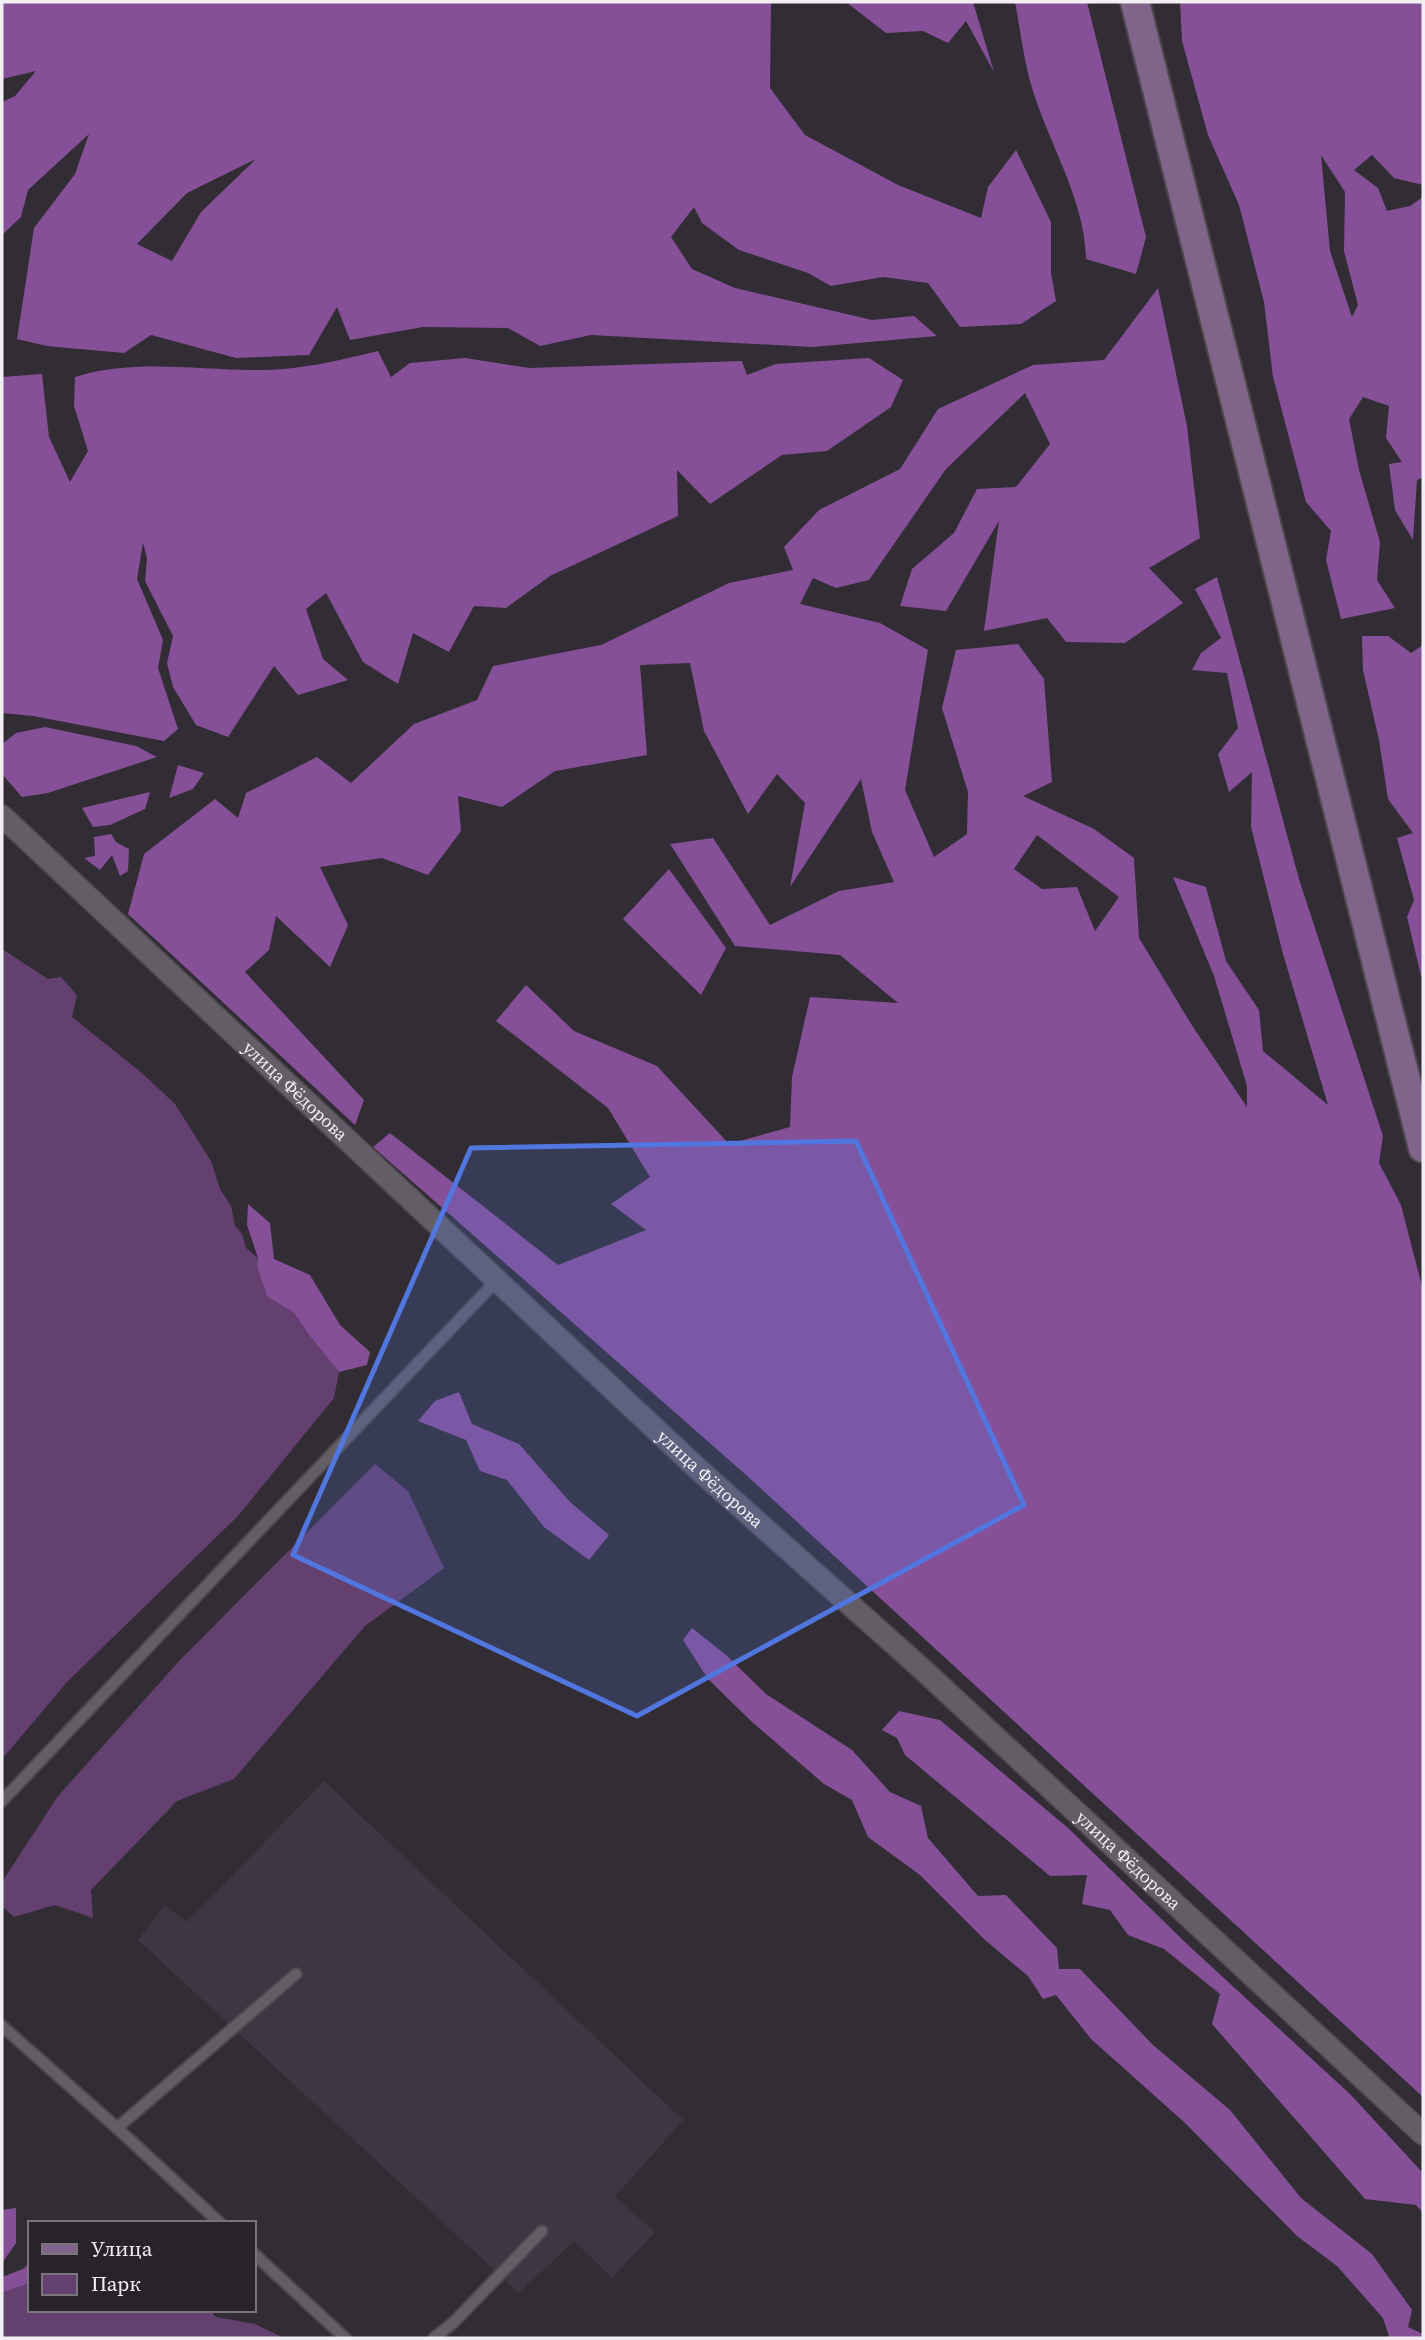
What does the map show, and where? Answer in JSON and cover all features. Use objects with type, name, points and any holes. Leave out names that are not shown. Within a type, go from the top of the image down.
[{"type":"main road","points":[[1135,2],[1423,1148]]},
{"type":"street","name":"улица Фёдорова","points":[[2,816],[698,1469],[941,1687],[1423,2134]]},
{"type":"lane","points":[[2,1801],[497,1280]]},
{"type":"lane","points":[[117,2128],[296,1974]]},
{"type":"lane","points":[[2,2026],[218,2221]]},
{"type":"lane","points":[[434,2338],[453,2323],[542,2231]]},
{"type":"lane","points":[[256,2256],[345,2338]]},
{"type":"highlighted area","points":[[856,1141],[1024,1505],[637,1716],[293,1555],[471,1148]]},
{"type":"shaded area","points":[[2,2],[771,2],[770,88],[805,135],[898,185],[981,218],[988,187],[1016,150],[1051,222],[1051,273],[1056,301],[1021,324],[960,327],[928,283],[883,277],[831,286],[808,273],[739,250],[702,223],[694,207],[671,237],[692,269],[735,288],[872,320],[914,316],[937,336],[812,347],[591,335],[540,346],[508,328],[423,327],[350,340],[337,307],[309,355],[236,358],[151,335],[124,353],[47,346],[17,339],[34,228],[75,174],[89,134],[28,190],[21,217],[2,235],[2,102],[15,96],[36,71],[2,79]],"holes":[[[256,159],[201,212],[172,261],[137,244],[187,193]]]},
{"type":"shaded area","points":[[846,2],[973,2],[994,72],[966,21],[948,43],[923,31],[886,33]]},
{"type":"shaded area","points":[[1015,2],[1087,2],[1146,237],[1136,274],[1086,259],[1079,213],[1030,81]]},
{"type":"shaded area","points":[[1180,2],[1423,2],[1423,185],[1394,178],[1372,155],[1354,170],[1378,188],[1387,211],[1410,206],[1423,197],[1423,477],[1417,480],[1413,540],[1395,510],[1389,464],[1402,462],[1386,438],[1389,406],[1363,397],[1349,419],[1359,470],[1380,542],[1377,580],[1395,608],[1341,619],[1326,560],[1331,531],[1306,502],[1273,377],[1264,302],[1239,205],[1208,135],[1182,41]],"holes":[[[1321,155],[1345,192],[1344,251],[1358,305],[1352,317],[1330,251]]]},
{"type":"shaded area","points":[[1158,288],[1187,426],[1200,538],[1149,568],[1183,603],[1125,643],[1066,642],[1047,618],[984,631],[999,521],[946,611],[900,606],[912,569],[954,533],[977,489],[1016,487],[1050,444],[1025,393],[946,469],[869,580],[836,588],[813,578],[800,604],[880,623],[928,650],[905,790],[934,857],[967,834],[968,792],[942,708],[956,650],[1018,644],[1044,679],[1052,782],[1023,796],[1094,829],[1134,858],[1139,938],[1193,1027],[1247,1107],[1247,1086],[1214,976],[1173,877],[1206,887],[1226,961],[1259,1010],[1263,1051],[1328,1105],[1283,954],[1251,827],[1252,772],[1229,792],[1218,754],[1238,728],[1227,673],[1192,670],[1201,653],[1221,638],[1195,589],[1217,577],[1299,879],[1383,1136],[1379,1163],[1401,1205],[1423,1290],[1423,2097],[745,1474],[373,1147],[390,1133],[558,1265],[646,1230],[611,1204],[650,1177],[608,1108],[496,1021],[526,985],[574,1031],[657,1066],[729,1144],[790,1127],[792,1077],[810,997],[898,1003],[840,955],[735,946],[670,844],[713,838],[770,925],[839,891],[894,882],[872,832],[861,779],[790,887],[805,803],[777,774],[748,814],[704,731],[690,663],[640,665],[647,755],[555,771],[502,807],[458,796],[461,831],[428,875],[382,858],[320,867],[348,925],[330,967],[276,916],[269,950],[245,972],[364,1100],[355,1125],[128,914],[144,854],[215,799],[238,818],[246,793],[317,757],[351,783],[414,724],[477,700],[493,666],[601,645],[729,583],[793,570],[784,547],[819,510],[900,469],[938,409],[1033,365],[1104,360]],"holes":[[[1037,835],[1119,897],[1095,931],[1077,887],[1042,889],[1014,869]]]},
{"type":"shaded area","points":[[378,351],[391,377],[410,363],[465,358],[529,368],[742,361],[747,375],[776,364],[869,358],[903,380],[891,407],[827,451],[782,455],[710,504],[677,470],[678,516],[550,576],[506,608],[474,606],[449,652],[413,633],[398,684],[363,662],[326,593],[306,609],[323,659],[348,680],[298,695],[274,666],[228,737],[196,725],[173,687],[167,663],[173,636],[145,581],[147,558],[143,543],[137,579],[163,640],[158,668],[178,729],[164,741],[33,716],[2,713],[2,377],[42,374],[49,437],[70,482],[88,451],[74,406],[75,377],[98,371],[144,367],[277,370]]},
{"type":"shaded area","points":[[1362,636],[1388,636],[1411,653],[1423,645],[1423,984],[1407,917],[1414,900],[1397,838],[1413,833],[1388,799],[1379,740],[1363,670]]},
{"type":"shaded area","points":[[45,727],[136,746],[157,757],[48,793],[22,797],[2,774],[2,744],[16,733]]},
{"type":"shaded area","points":[[178,765],[204,773],[193,789],[169,798]]},
{"type":"shaded area","points":[[150,792],[145,809],[110,825],[93,827],[82,808]]},
{"type":"shaded area","points":[[111,834],[116,842],[129,849],[128,871],[120,876],[112,855],[100,870],[84,858],[95,856],[94,837]]},
{"type":"shaded area","points":[[669,869],[726,948],[701,995],[623,919]]},
{"type":"shaded area","points":[[248,1204],[270,1223],[274,1259],[310,1275],[340,1325],[370,1352],[367,1365],[339,1372],[294,1313],[267,1296],[247,1225]]},
{"type":"shaded area","points":[[459,1392],[472,1424],[519,1444],[570,1502],[609,1535],[589,1560],[544,1527],[507,1480],[480,1471],[466,1440],[418,1421],[435,1401]]},
{"type":"shaded area","points":[[692,1628],[726,1655],[766,1694],[852,1750],[890,1792],[921,1806],[928,1838],[978,1896],[1006,1895],[1057,1948],[1059,1969],[1080,1969],[1153,2045],[1230,2110],[1301,2198],[1372,2254],[1412,2310],[1408,2327],[1423,2334],[1423,2338],[1387,2338],[1389,2336],[1383,2318],[1337,2266],[1297,2236],[1184,2122],[1091,2039],[1056,1995],[1043,1999],[1028,1976],[985,1940],[920,1875],[868,1837],[852,1800],[824,1784],[752,1722],[708,1679],[683,1640]]},
{"type":"shaded area","points":[[899,1711],[940,1720],[1068,1828],[1188,1945],[1350,2094],[1423,2173],[1423,2213],[1416,2205],[1365,2199],[1212,2024],[1220,1994],[1164,1949],[1128,1935],[1110,1910],[1082,1904],[1087,1875],[1050,1876],[905,1755],[897,1738],[882,1730]]},
{"type":"shaded area","points":[[324,1781],[683,2120],[615,2197],[655,2232],[612,2278],[574,2241],[519,2293],[138,1940],[165,1905],[187,1922]]},
{"type":"shaded area","points":[[16,2208],[16,2243],[2,2263],[2,2210]]},
{"type":"shaded area","points":[[28,2265],[28,2284],[2,2293],[2,2277]]},
{"type":"green space","points":[[2,949],[48,979],[61,977],[77,995],[72,1017],[143,1074],[175,1104],[211,1161],[220,1189],[231,1206],[235,1226],[242,1234],[246,1248],[258,1258],[257,1267],[267,1295],[294,1313],[339,1372],[334,1398],[238,1516],[68,1681],[2,1759]]},
{"type":"green space","points":[[375,1464],[408,1491],[444,1568],[365,1626],[234,1779],[177,1801],[91,1890],[93,1918],[55,1905],[14,1917],[2,1906],[2,1882],[58,1796],[181,1659]]},
{"type":"green space","points":[[28,2284],[28,2312],[212,2312],[216,2317],[255,2324],[284,2338],[2,2338],[2,2293]]}]
